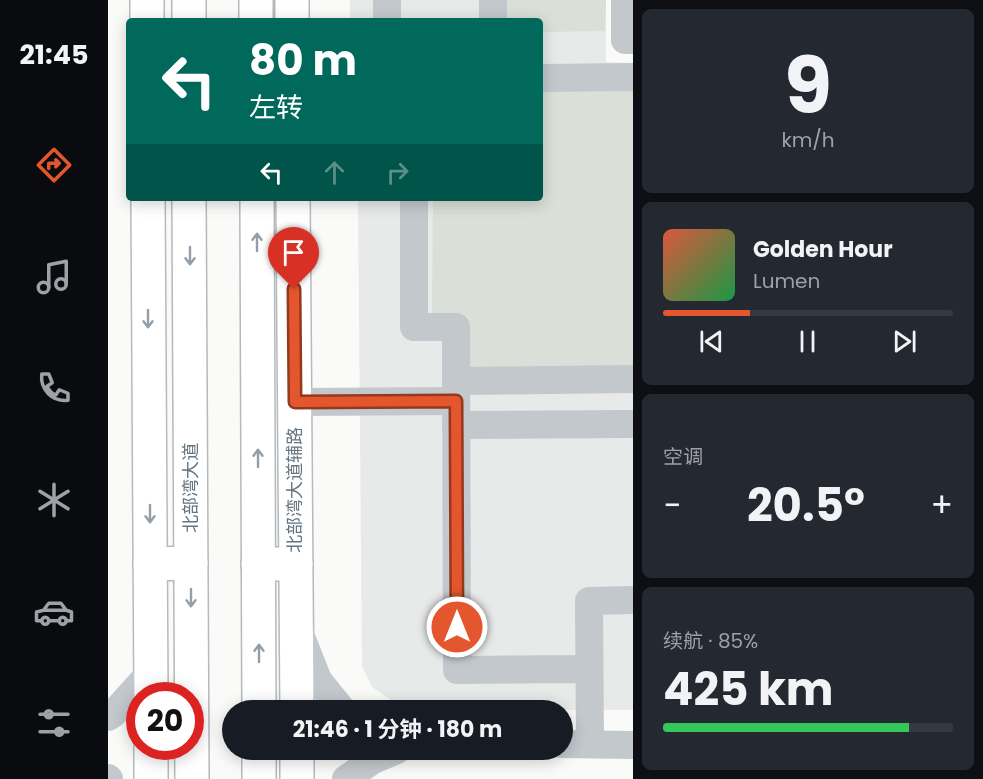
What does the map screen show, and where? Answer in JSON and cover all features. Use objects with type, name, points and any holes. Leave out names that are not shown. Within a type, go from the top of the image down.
[{"type":"main road","points":[[147,0],[147,18]]},
{"type":"main road","points":[[189,0],[189,18]]},
{"type":"main road","points":[[256,0],[256,18]]},
{"type":"main road","points":[[292,0],[292,18]]},
{"type":"main road","points":[[148,201],[151,682]]},
{"type":"main road","name":"北部湾大道","points":[[189,201],[192,779]]},
{"type":"main road","points":[[257,201],[259,700]]},
{"type":"main road","name":"北部湾大道辅路","points":[[293,201],[297,700]]},
{"type":"main road","points":[[150,564],[191,563]]},
{"type":"main road","points":[[258,564],[296,564]]},
{"type":"main road","points":[[151,760],[151,779]]},
{"type":"main road","points":[[259,760],[259,779]]},
{"type":"main road","points":[[297,760],[297,779]]},
{"type":"street","points":[[387,0],[387,18]]},
{"type":"street","points":[[493,0],[493,18]]},
{"type":"street","points":[[625,0],[625,40],[633,40]]},
{"type":"street","points":[[543,78],[633,77]]},
{"type":"street","points":[[414,201],[414,327],[456,327],[458,670],[589,669]]},
{"type":"street","points":[[295,402],[456,402],[563,380],[625,379],[625,424],[563,424],[456,402]]},
{"type":"street","points":[[563,380],[563,424]]},
{"type":"street","points":[[633,600],[589,601],[589,669],[576,744],[633,745]]},
{"type":"street","points":[[296,626],[318,680],[334,700]]},
{"type":"street","points":[[108,717],[126,704]]},
{"type":"street","points":[[346,779],[373,760]]},
{"type":"shaded area","points":[[350,0],[606,0],[606,62],[633,63],[633,710],[573,710],[573,700],[391,700],[372,687],[362,666],[358,201],[543,201],[543,18],[350,18]]},
{"type":"shaded area","points":[[505,0],[606,0],[605,31],[543,32],[543,18],[505,18]]},
{"type":"shaded area","points":[[543,83],[633,84],[633,370],[462,369],[432,317],[433,201],[543,201]]},
{"type":"route","points":[[294,289],[295,402],[456,401],[457,627]]}]
